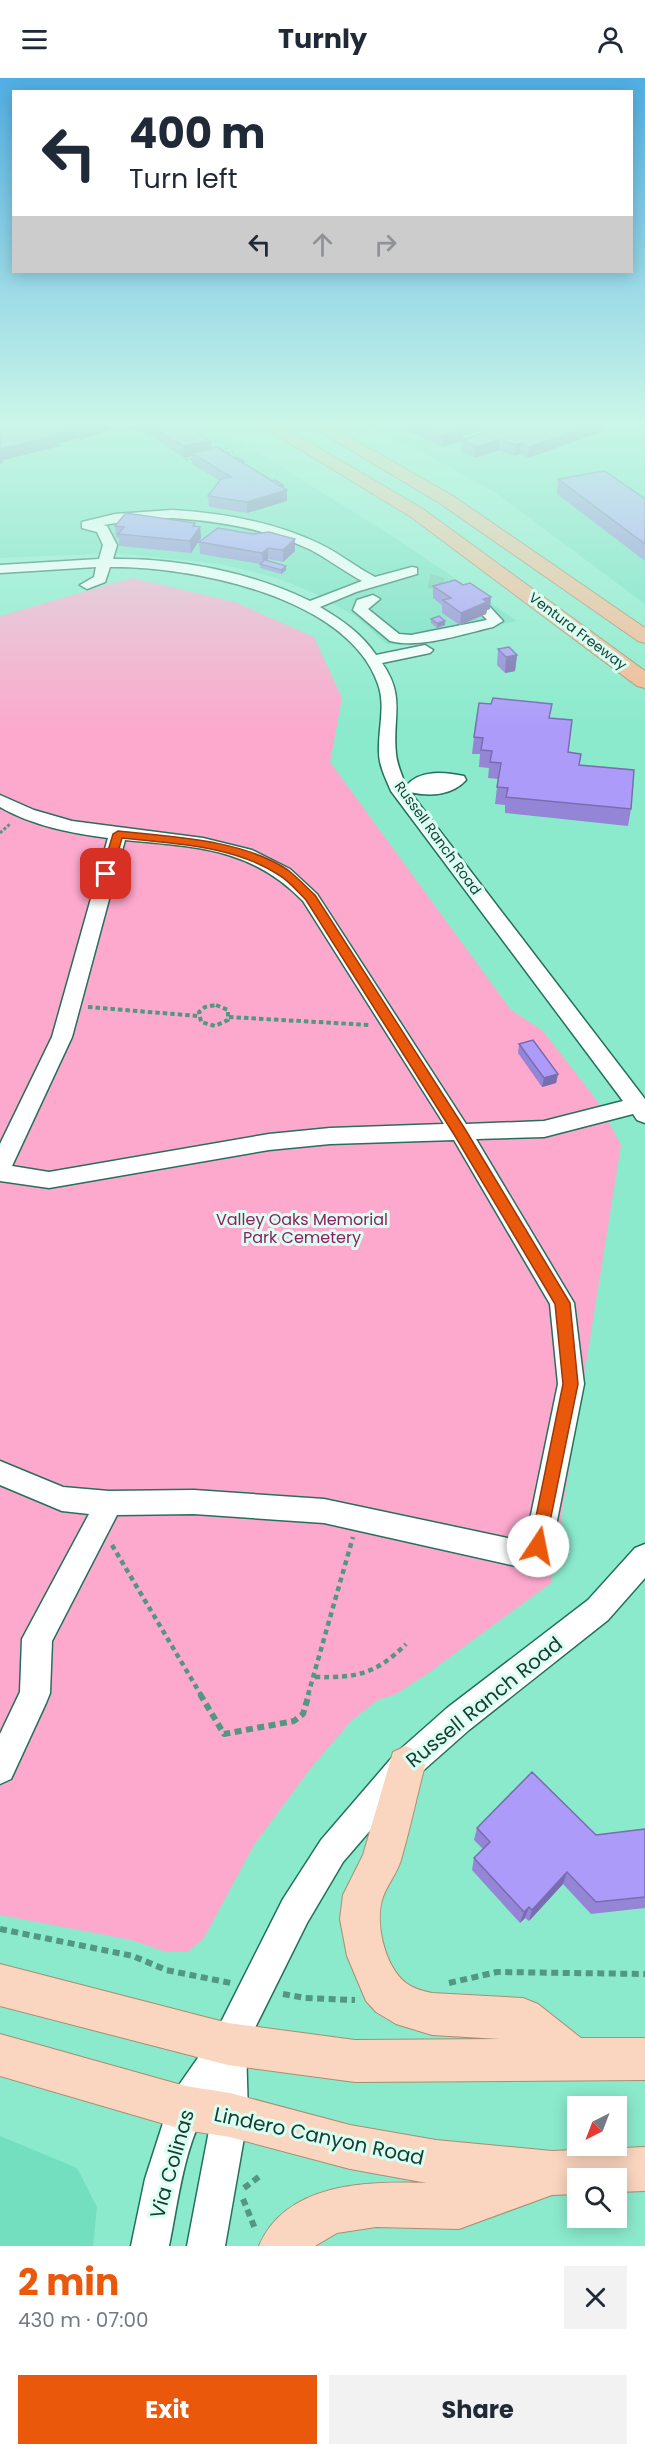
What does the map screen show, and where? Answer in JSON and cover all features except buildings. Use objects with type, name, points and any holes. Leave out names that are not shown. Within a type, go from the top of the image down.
[{"type":"highway","name":"Ventura Freeway","points":[[435,526],[637,675]]},
{"type":"highway","name":"Ventura Freeway","points":[[485,526],[645,637]]},
{"type":"highway","points":[[637,675],[645,696]]},
{"type":"main road","points":[[406,1765],[381,1861],[363,1895],[360,1919],[367,1956],[381,1986],[391,1997],[411,2009],[432,2014],[524,2019],[576,2060]]},
{"type":"main road","points":[[0,1985],[228,2044],[355,2061],[645,2059]]},
{"type":"main road","name":"Lindero Canyon Road","points":[[0,2055],[185,2108],[230,2115],[350,2147],[436,2162],[552,2174],[645,2169]]},
{"type":"main road","points":[[269,2240],[300,2229],[331,2211],[376,2204],[459,2206],[552,2174]]},
{"type":"street","points":[[87,526],[86,530],[95,545],[100,563]]},
{"type":"street","points":[[248,526],[270,531],[312,546],[372,582]]},
{"type":"street","name":"Russell Ranch Road","points":[[0,569],[100,563],[148,565],[212,574],[277,593],[309,607],[347,633],[373,660],[390,694],[391,711],[387,753],[392,772],[642,1110]]},
{"type":"street","points":[[309,607],[372,582],[411,571]]},
{"type":"street","points":[[373,599],[362,603],[360,610],[395,638],[411,639],[496,621],[485,610]]},
{"type":"street","points":[[373,660],[425,650]]},
{"type":"street","points":[[407,790],[419,781],[446,777],[457,780]]},
{"type":"street","points":[[0,800],[15,810],[56,824],[118,834],[209,844],[258,860],[284,873],[310,898],[460,1132],[562,1303],[571,1384],[538,1546],[525,1555],[324,1511],[195,1502],[104,1513],[62,1499],[0,1473]]},
{"type":"street","points":[[0,1168],[62,1037],[118,834]]},
{"type":"street","points":[[0,1173],[49,1179],[269,1142],[330,1136],[544,1129],[642,1110]]},
{"type":"street","points":[[0,1768],[35,1693],[37,1640],[104,1513]]},
{"type":"street","name":"Russell Ranch Road","points":[[228,2044],[295,1911],[332,1851],[406,1765],[458,1719],[598,1611],[645,1557]]},
{"type":"street","points":[[206,2246],[230,2115],[228,2044]]},
{"type":"street","name":"Via Colinas","points":[[150,2246],[164,2179],[185,2108],[228,2044]]},
{"type":"path","points":[[70,1005],[198,1016]]},
{"type":"path","points":[[216,1005],[228,1010],[229,1017],[224,1023],[210,1026],[201,1022],[198,1016],[205,1007],[216,1005]]},
{"type":"path","points":[[229,1017],[392,1026]]},
{"type":"path","points":[[104,1513],[224,1734],[294,1721],[303,1714],[358,1519]]},
{"type":"path","points":[[315,1677],[354,1678],[386,1665],[406,1644]]},
{"type":"path","points":[[0,1929],[133,1956],[166,1970],[194,1974]]},
{"type":"path","points":[[441,1985],[496,1972],[645,1974]]},
{"type":"path","points":[[305,1998],[352,2002],[364,1996]]},
{"type":"path","points":[[260,2176],[240,2191],[269,2240]]},
{"type":"shaded area","points":[[0,526],[377,526],[517,621],[400,645],[387,644],[355,616],[316,594],[277,578],[220,564],[117,553],[0,558]]},
{"type":"shaded area","points":[[541,526],[645,526],[645,604]]},
{"type":"shaded area","points":[[0,2136],[77,2168],[97,2207],[93,2246],[0,2246]]},
{"type":"green space","name":"Valley Oaks Memorial Park Cemetery","points":[[132,578],[235,602],[314,637],[342,698],[330,762],[511,1010],[543,1031],[598,1102],[621,1145],[551,1583],[427,1674],[396,1694],[378,1700],[351,1721],[311,1768],[254,1845],[204,1938],[188,1952],[166,1952],[131,1940],[0,1915],[0,616]]},
{"type":"tunnel","points":[[429,581],[452,587],[468,598]]},
{"type":"route","points":[[106,874],[118,834],[209,844],[258,860],[284,873],[310,898],[460,1132],[562,1303],[571,1384],[538,1546]]}]
